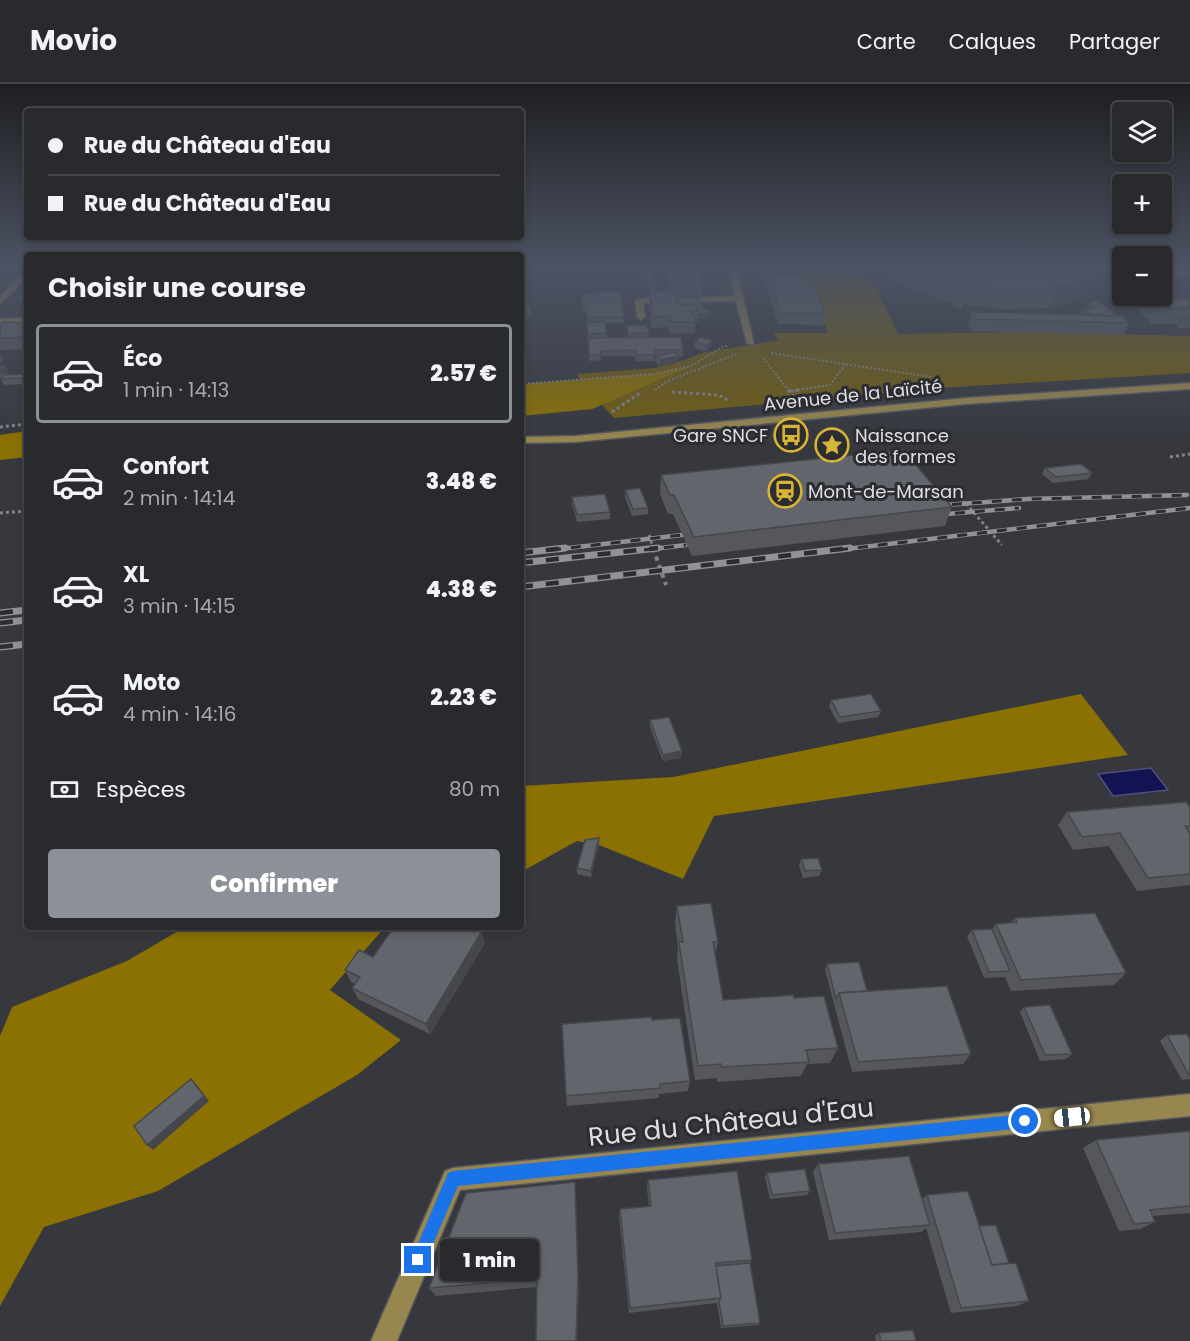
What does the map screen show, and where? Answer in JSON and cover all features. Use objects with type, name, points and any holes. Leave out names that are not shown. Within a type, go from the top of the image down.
[{"type":"street","points":[[747,325],[751,343]]},
{"type":"street","name":"Avenue de la Laïcité","points":[[524,440],[575,439],[966,401],[1190,386]]},
{"type":"street","name":"Rue du Château d'Eau","points":[[384,1341],[453,1179],[1190,1105]]},
{"type":"path","points":[[524,384],[653,374],[691,366],[724,346],[751,343]]},
{"type":"path","points":[[757,351],[790,391],[799,406]]},
{"type":"path","points":[[655,390],[666,382],[741,352]]},
{"type":"path","points":[[768,353],[932,376],[940,382]]},
{"type":"path","points":[[790,391],[830,385],[845,365]]},
{"type":"path","points":[[672,392],[719,395]]},
{"type":"path","points":[[606,416],[640,393]]},
{"type":"path","points":[[0,427],[24,424]]},
{"type":"path","points":[[1170,457],[1190,454]]},
{"type":"path","points":[[962,499],[1002,545]]},
{"type":"path","points":[[0,513],[24,511]]},
{"type":"path","points":[[649,535],[666,585]]},
{"type":"shaded area","points":[[825,325],[894,325],[898,334],[1019,332],[1190,336],[1190,373],[939,388],[614,418],[583,384],[577,374],[654,368],[705,352],[779,340],[773,333],[828,333]]},
{"type":"shaded area","points":[[691,366],[592,409],[524,416],[524,384],[653,374]]},
{"type":"shaded area","points":[[24,431],[24,457],[0,460],[0,435]]},
{"type":"shaded area","points":[[1081,694],[1128,755],[714,816],[683,879],[599,845],[577,841],[524,870],[524,786],[673,777]]},
{"type":"shaded area","points":[[1151,768],[1168,790],[1113,796],[1098,774]]},
{"type":"shaded area","points":[[180,930],[382,930],[330,990],[401,1040],[357,1075],[158,1191],[44,1227],[0,1306],[0,1036],[12,1007],[127,961]]},
{"type":"building","points":[[0,325],[24,325],[24,337],[0,338]]},
{"type":"building","points":[[587,325],[605,325],[606,333],[588,334]]},
{"type":"building","points":[[627,325],[647,325],[649,333],[628,333]]},
{"type":"building","points":[[681,337],[683,350],[654,350],[654,355],[636,355],[636,350],[601,351],[601,355],[589,355],[588,338]]},
{"type":"building","points":[[700,337],[712,340],[707,345],[695,342]]},
{"type":"building","points":[[674,352],[679,356],[660,360],[656,356]]},
{"type":"building","points":[[24,374],[22,378],[1,379],[4,375]]},
{"type":"building","points":[[903,450],[952,507],[694,537],[674,495],[670,495],[661,475]]},
{"type":"building","points":[[1081,464],[1092,473],[1056,477],[1045,468]]},
{"type":"building","points":[[640,488],[648,508],[633,509],[625,490]]},
{"type":"building","points":[[605,494],[610,512],[577,515],[572,497]]},
{"type":"building","points":[[871,694],[881,711],[840,717],[831,700]]},
{"type":"building","points":[[669,717],[682,751],[663,755],[650,720]]},
{"type":"building","points":[[1186,802],[1190,807],[1190,826],[1185,826],[1190,834],[1190,874],[1148,878],[1120,833],[1082,837],[1067,812]]},
{"type":"building","points":[[599,838],[591,871],[577,868],[585,840]]},
{"type":"building","points":[[818,858],[822,870],[805,871],[801,859]]},
{"type":"building","points":[[711,903],[718,942],[713,942],[723,1000],[794,995],[794,998],[824,996],[838,1048],[806,1050],[809,1062],[721,1067],[721,1064],[698,1066],[679,942],[683,942],[677,906]]},
{"type":"building","points":[[1095,913],[1126,973],[1021,980],[996,924],[1017,922],[1015,918]]},
{"type":"building","points":[[992,929],[1010,971],[989,972],[972,930]]},
{"type":"building","points":[[392,930],[482,931],[426,1024],[352,988],[360,977],[345,970],[359,950],[373,957]]},
{"type":"building","points":[[859,962],[867,991],[839,993],[836,999],[827,964]]},
{"type":"building","points":[[947,986],[971,1054],[858,1062],[839,993]]},
{"type":"building","points":[[1050,1005],[1072,1054],[1045,1055],[1024,1007]]},
{"type":"building","points":[[651,1017],[652,1020],[680,1018],[690,1081],[660,1084],[660,1088],[566,1096],[562,1024]]},
{"type":"building","points":[[1187,1034],[1190,1040],[1189,1075],[1167,1035]]},
{"type":"building","points":[[191,1079],[204,1096],[147,1145],[134,1126]]},
{"type":"building","points":[[1190,1131],[1190,1206],[1150,1210],[1155,1222],[1134,1224],[1096,1140]]},
{"type":"building","points":[[909,1156],[930,1225],[835,1233],[818,1164]]},
{"type":"building","points":[[805,1169],[810,1191],[772,1195],[767,1173]]},
{"type":"building","points":[[737,1171],[752,1260],[716,1263],[721,1298],[630,1308],[620,1209],[651,1206],[648,1180]]},
{"type":"building","points":[[575,1182],[578,1277],[576,1341],[536,1341],[537,1279],[429,1288],[466,1193]]},
{"type":"building","points":[[968,1191],[992,1265],[1016,1263],[1029,1301],[961,1308],[927,1195]]},
{"type":"building","points":[[996,1225],[1009,1263],[992,1265],[979,1226]]},
{"type":"building","points":[[750,1263],[760,1323],[723,1326],[716,1266]]},
{"type":"building","points":[[913,1330],[916,1341],[881,1341],[879,1333]]},
{"type":"railway","points":[[932,506],[1027,499],[1187,495]]},
{"type":"railway","points":[[935,515],[1019,508]]},
{"type":"railway","points":[[838,550],[1190,508]]},
{"type":"railway","points":[[551,550],[682,535]]},
{"type":"railway","points":[[644,550],[686,545]]},
{"type":"railway","points":[[524,553],[565,548]]},
{"type":"railway","points":[[524,563],[658,548]]},
{"type":"railway","points":[[524,587],[850,548]]},
{"type":"railway","points":[[0,613],[24,610]]},
{"type":"railway","points":[[0,623],[24,620]]},
{"type":"railway","points":[[0,647],[24,644]]},
{"type":"place","name":"Gare SNCF","points":[[791,435]]},
{"type":"place","name":"Naissance des formes","points":[[832,445]]},
{"type":"place","name":"Mont-de-Marsan","points":[[785,491]]},
{"type":"route","points":[[418,1260],[453,1179],[1025,1121]]}]
